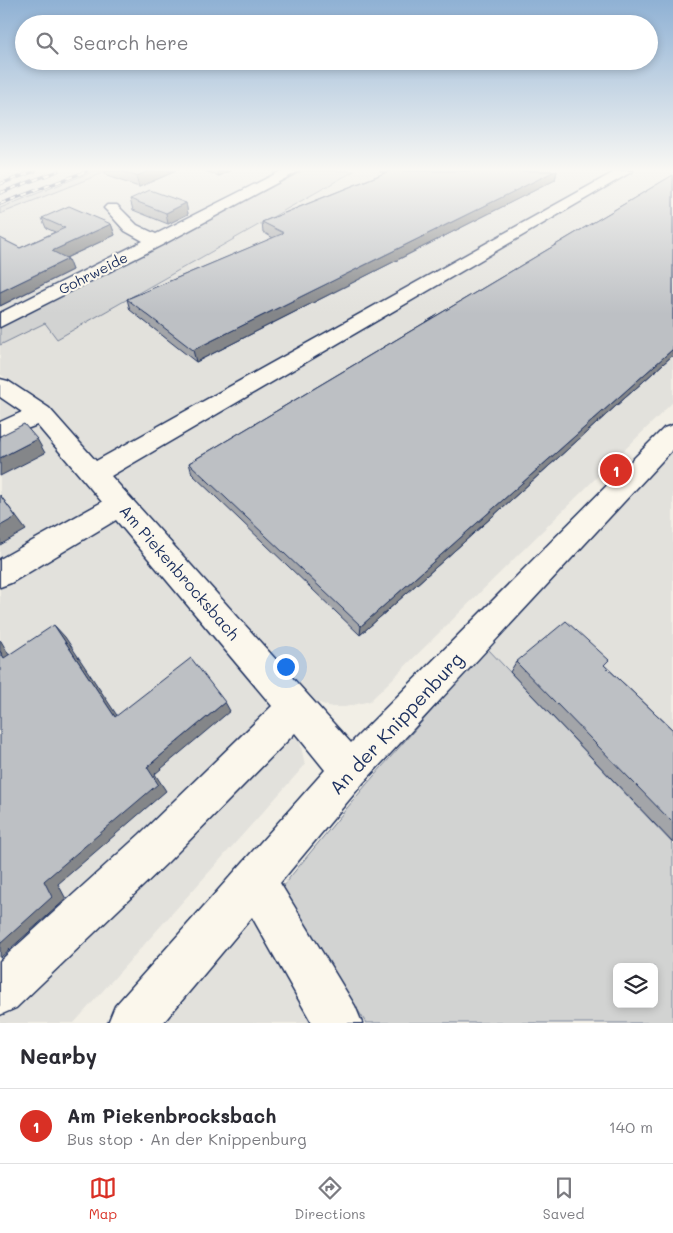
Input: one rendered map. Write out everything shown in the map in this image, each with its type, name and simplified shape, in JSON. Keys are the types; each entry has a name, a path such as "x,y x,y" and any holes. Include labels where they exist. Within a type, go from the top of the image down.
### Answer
{"street":[{"path":"122,219 131,228 156,241"},
{"name":"Gohrweide","path":"0,321 199,219"},
{"path":"0,556 549,219"},
{"name":"Am Piekenbrocksbach","path":"0,386 41,414 109,490 350,770"},
{"path":"0,431 41,414"},
{"name":"An der Knippenburg","path":"132,1023 350,770 673,434"},
{"path":"0,574 109,490"},
{"path":"0,992 154,848 296,707"},
{"path":"255,881 338,1023"}],"shaded area":[{"path":"0,219 188,219 0,313"},
{"path":"210,219 270,219 57,339 45,323 0,345 0,327"},
{"path":"270,219 673,219 673,402 370,701 345,707 332,707 306,699 108,473 47,408 0,374 0,345 45,323 57,339"},
{"path":"0,397 38,426 299,737 305,765 74,1023 0,1023"},
{"path":"673,451 673,844 487,648"},
{"path":"487,648 673,844 673,1023 366,1023 281,888 366,785"},
{"path":"281,888 366,1023 163,1023"}],"building":[{"path":"44,219 99,219 111,224 52,251 68,259 0,292 0,238 20,248 65,228"},
{"path":"270,219 458,219 193,350 127,299 284,233 262,222"},
{"path":"599,219 673,219 673,349 361,626 189,463"},
{"path":"24,424 37,439 0,458 0,436"},
{"path":"0,495 16,517 0,526"},
{"path":"566,621 609,660 604,665 673,730 673,823 516,662"},
{"path":"54,625 115,717 191,658 225,702 147,767 158,784 44,881 52,897 0,944 0,651 4,658"}],"place":[{"name":"Am Piekenbrocksbach","path":"616,470"}]}
